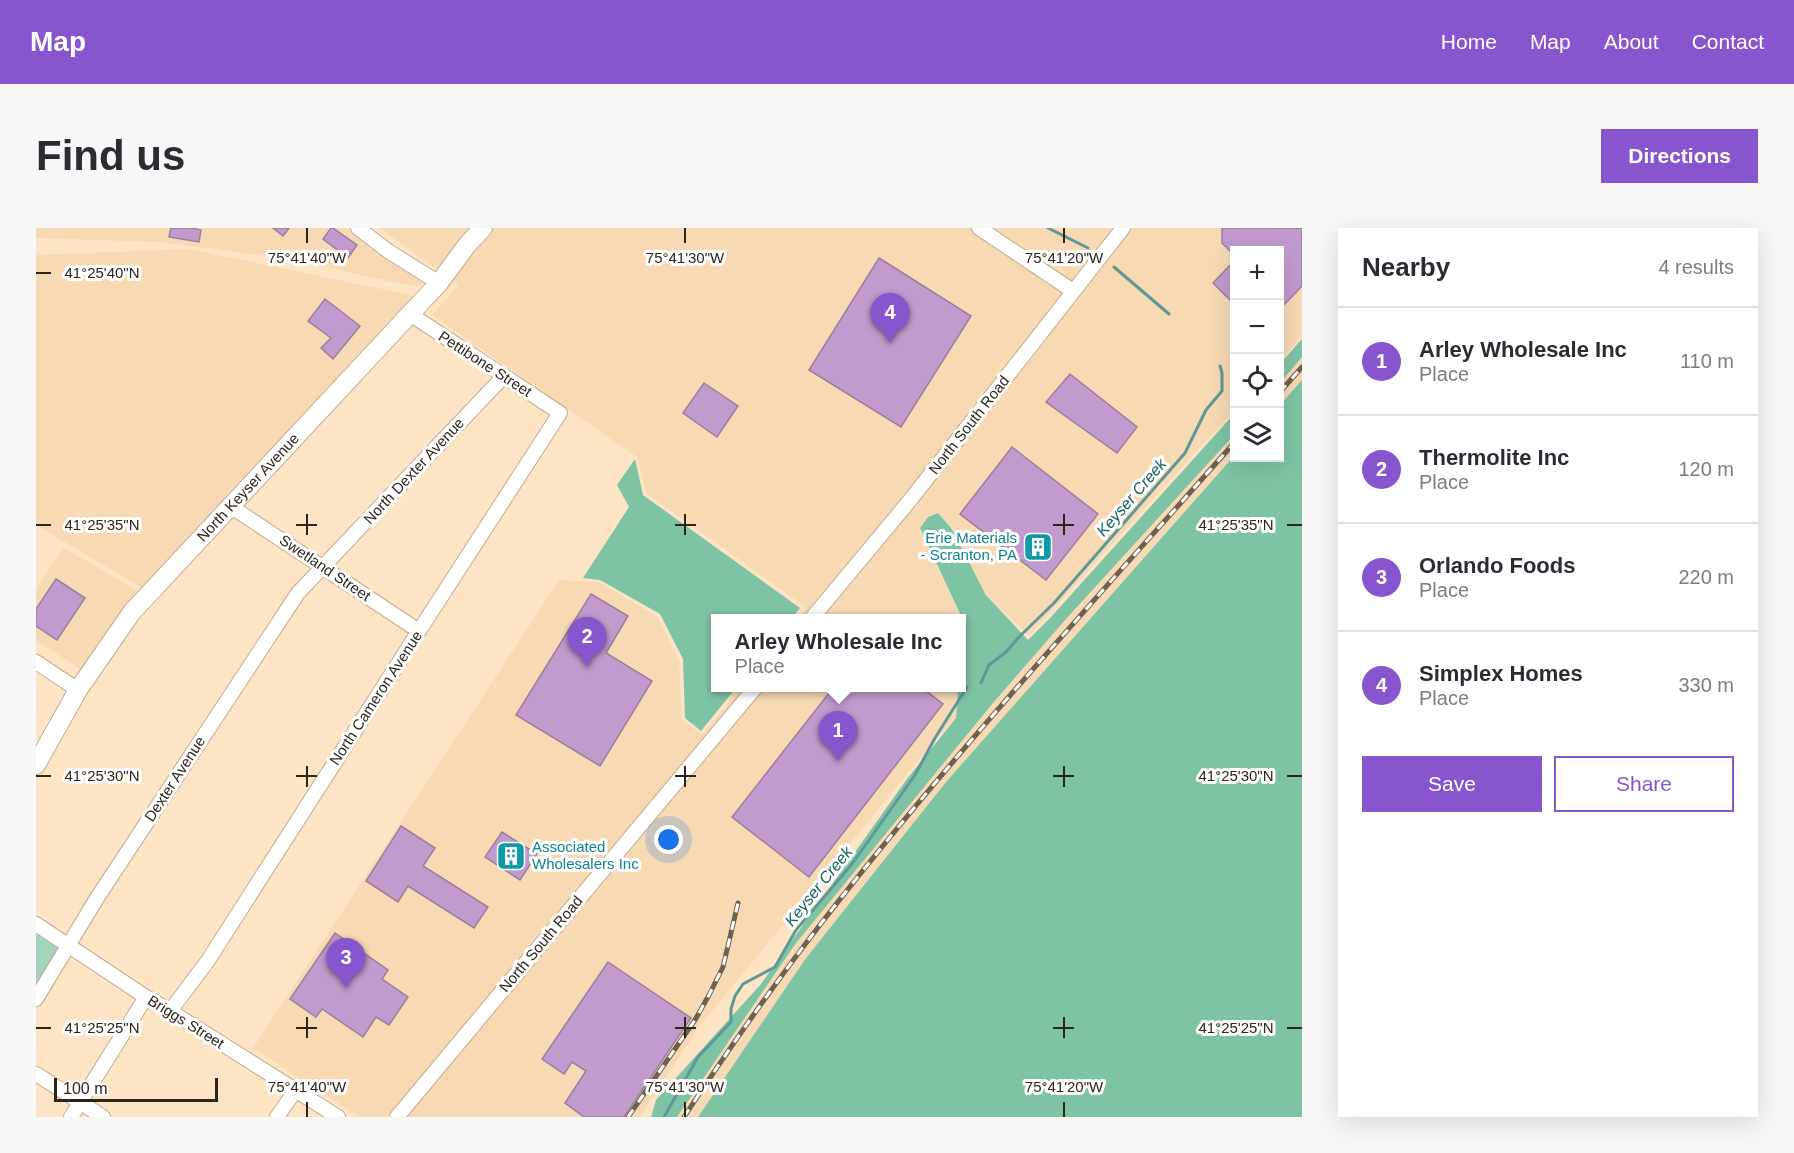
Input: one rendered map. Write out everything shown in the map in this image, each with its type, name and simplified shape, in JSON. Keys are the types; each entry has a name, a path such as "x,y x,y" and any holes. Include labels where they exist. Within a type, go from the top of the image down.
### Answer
{"main road":[{"name":"North Keyser Avenue","path":"36,765 78,690 132,612 439,283 467,245 483,228"}],"street":[{"path":"358,228 388,251 439,283"},
{"path":"979,228 1072,291"},
{"name":"North South Road","path":"815,614 911,499 1123,228"},
{"name":"Pettibone Street","path":"410,314 560,413"},
{"name":"North Dexter Avenue","path":"324,567 504,376"},
{"name":"North Cameron Avenue","path":"170,1011 207,962 560,413"},
{"name":"Swetland Street","path":"230,506 419,631"},
{"name":"Dexter Avenue","path":"36,999 97,898 298,593 324,567"},
{"path":"36,662 78,690"},
{"name":"North South Road","path":"396,1117 751,692"},
{"name":"Briggs Street","path":"36,924 146,997 338,1117"},
{"path":"71,1117 146,997"},
{"path":"36,1074 103,1117"},
{"path":"278,1117 295,1091"}],"shaded area":[{"path":"36,228 346,228 423,283 417,287 288,259 161,242 36,238"},
{"path":"380,228 1302,228 1302,336 1284,356 1284,246 1230,246 1230,414 1029,636 987,595 953,529 938,512 928,516 919,528 959,614 802,614 807,608 647,494 637,457 432,315 459,285"},
{"path":"188,249 416,296 142,588 36,525 36,255"},
{"path":"1302,357 1302,380 1284,400 1284,378"},
{"path":"1230,439 1230,461 946,782 807,956 698,1117 677,1117 796,943 993,703 1066,619"},
{"path":"64,548 138,591 80,669 36,640 36,588"},
{"path":"559,580 599,582 658,617 679,661 682,720 702,734 738,692 957,692 956,718 936,739 699,1027 640,1117 360,1117 253,1048"}],"green space":[{"path":"1302,339 1302,357 1284,378 1284,359"},
{"path":"1302,380 1302,1117 698,1117 806,958 946,782 1230,461 1284,462 1284,400"},
{"path":"1230,418 1230,439 1066,619 993,703 796,943 677,1117 651,1117 656,1100 761,984 907,779 956,718 958,692 966,692 966,614 960,614 920,528 928,517 938,513 952,529 986,595 1028,640"},
{"path":"635,459 643,495 800,608 795,614 711,614 711,692 733,692 701,731 685,718 683,659 660,614 600,580 583,578 629,507 617,485"},
{"path":"36,933 59,948 36,985"}],"building":[{"path":"171,228 201,230 199,242 169,237"},
{"path":"273,228 289,228 283,236"},
{"path":"331,228 357,245 348,258 323,239"},
{"path":"1222,228 1302,228 1302,286 1284,305 1284,246 1230,246 1230,251 1222,243"},
{"path":"879,258 971,316 901,427 809,370"},
{"path":"1230,265 1230,300 1213,283"},
{"path":"325,299 360,326 333,359 321,348 331,338 308,321"},
{"path":"1070,374 1137,427 1117,453 1046,402"},
{"path":"704,383 738,406 717,437 683,413"},
{"name":"Erie Materials - Scranton, PA","path":"1012,447 1098,514 1046,580 960,514"},
{"path":"56,579 85,598 57,640 36,626 36,609"},
{"path":"591,594 628,616 606,653 652,681 600,766 516,715"},
{"path":"830,692 927,692 943,704 809,877 732,817"},
{"path":"401,826 435,848 423,866 488,907 474,928 408,886 398,902 366,881"},
{"name":"Associated Wholesalers Inc","path":"502,832 537,854 520,880 485,857"},
{"path":"335,933 388,970 382,979 408,997 389,1025 376,1017 363,1037 322,1009 316,1017 290,999"},
{"path":"608,962 691,1018 624,1117 584,1117 565,1103 586,1071 572,1062 564,1074 542,1059"}],"waterway":[{"name":"Keyser Creek","path":"1048,228 1088,248"},
{"name":"Keyser Creek","path":"1114,267 1169,314"},
{"name":"Keyser Creek","path":"981,683 989,665 1006,652 1054,603 1185,453 1206,410 1222,391 1220,366"},
{"name":"Keyser Creek","path":"664,1117 698,1057 731,1022 731,1009 735,996 743,984 775,967 796,930 852,864 915,775 964,692"}],"railway":[{"path":"1284,387 1302,367"},
{"path":"684,1117 769,993 872,859 1025,679 1230,448"},
{"path":"628,1117 695,1020 709,995 723,967 738,903"}],"place":[{"name":"Simplex Homes","path":"890,343"},
{"name":"Erie Materials - Scranton, PA","path":"1038,547"},
{"name":"Thermolite Inc","path":"587,667"},
{"name":"Arley Wholesale Inc","path":"838,761"},
{"name":"Associated Wholesalers Inc","path":"511,856"},
{"name":"Orlando Foods","path":"346,988"}]}
